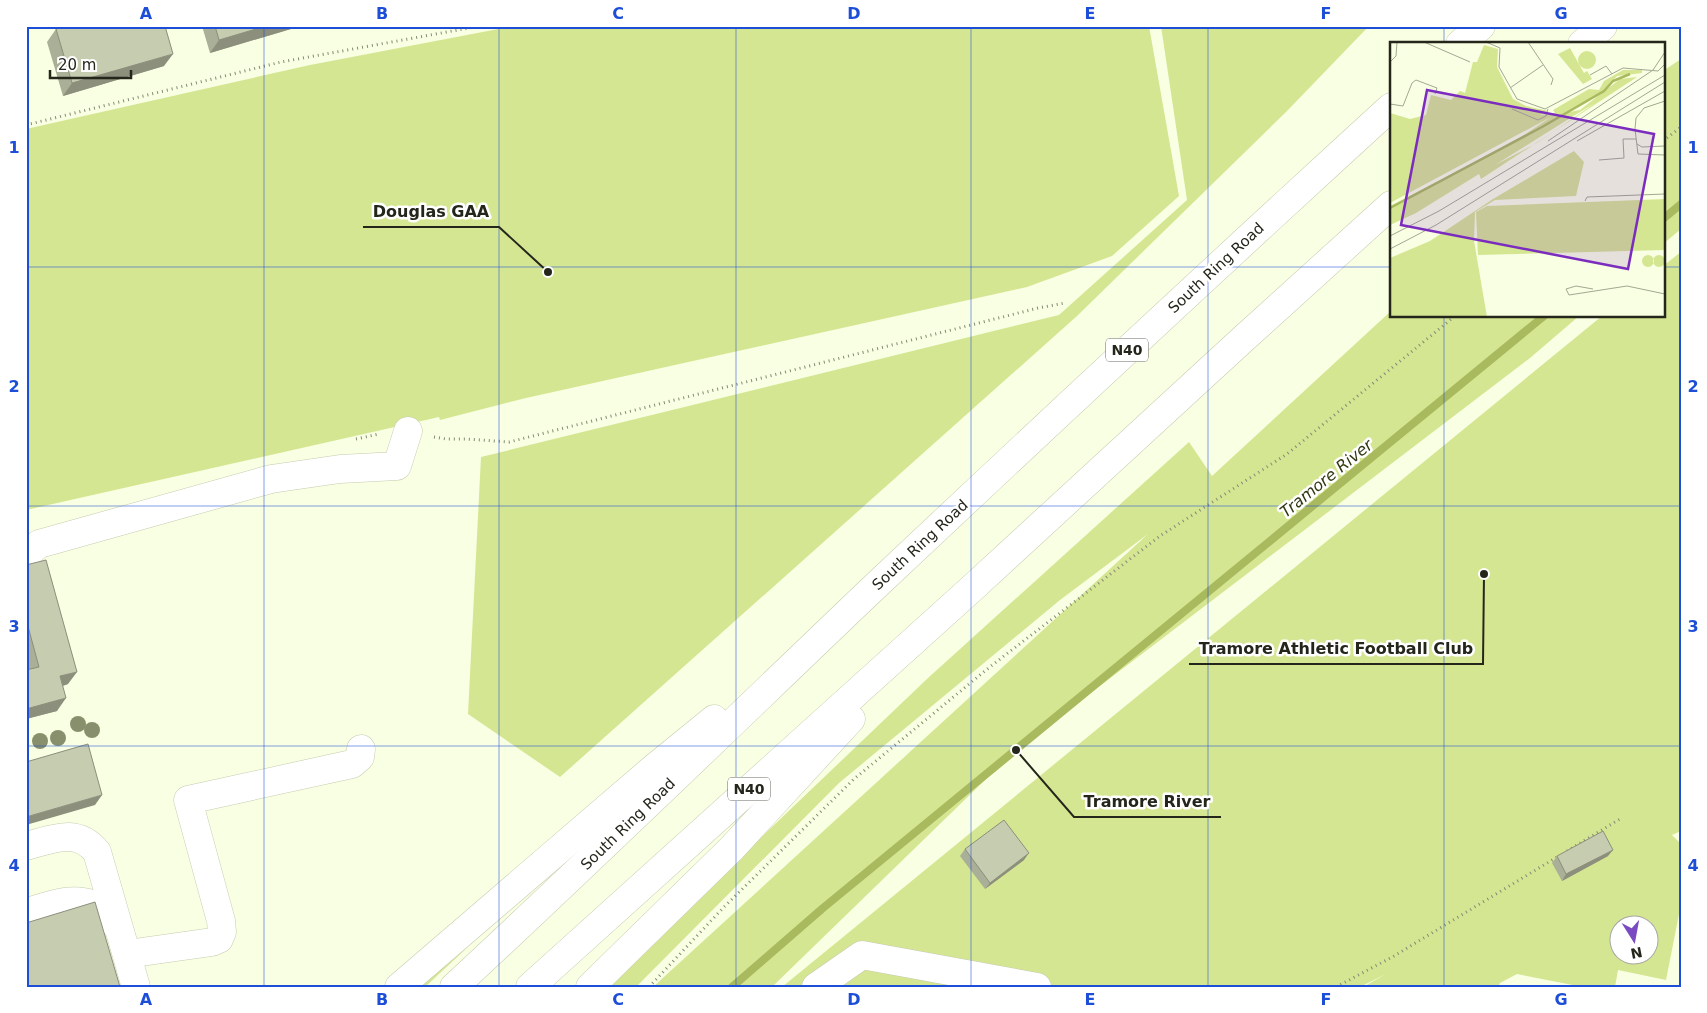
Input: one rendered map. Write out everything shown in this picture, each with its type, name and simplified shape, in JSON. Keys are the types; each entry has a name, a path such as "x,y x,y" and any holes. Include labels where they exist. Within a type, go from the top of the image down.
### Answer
{"main road":[{"path":"1462,42 1481,26"},
{"path":"1584,42 1603,26"},
{"name":"South Ring Road","path":"454,987 573,877 866,596 1219,265 1390,108"},
{"name":"N40","path":"530,987 969,591 1390,206"},
{"path":"26,555 39,544 271,479 340,469 397,466 408,431"},
{"path":"590,987 732,848 969,591"},
{"path":"399,987 655,767 866,596"},
{"path":"127,954 212,942 219,939 222,932 221,921 188,800 352,764 360,757 361,749"},
{"path":"26,846 61,837 79,837 90,843 97,852 136,987"},
{"path":"26,912 71,900 91,904 118,927"},
{"path":"816,987 862,955 1037,987"}],"path":[{"path":"26,125 281,62 480,26"},
{"path":"1664,140 1681,127"},
{"path":"351,440 397,430 446,439 509,442 1065,303"},
{"path":"650,987 724,907 854,779 991,666 1160,536 1287,454 1453,318"},
{"path":"1336,987 1394,956 1620,819"}],"green space":[{"path":"514,26 1149,26 1179,196 1112,256 1027,287 526,398 440,420 439,417 26,510 26,129 310,65"},
{"path":"1161,26 1369,26 1286,112 1077,316 560,777 468,714 481,457 1059,315 1187,200"},
{"path":"1681,59 1681,229 1664,243 1664,70"},
{"path":"1681,252 1681,831 1672,835 1681,844 1681,904 1666,980 1618,970 1615,987 1583,987 1517,974 1500,983 1498,987 1363,987 1386,974 1360,987 782,987 1600,318 1664,318 1664,265"},
{"path":"1390,312 1390,318 1577,318 1530,358 1016,750 772,987 653,987 1148,534 1060,600 839,783 636,987 609,987 752,846 928,678 1189,442 1212,476"},
{"path":"469,946 425,987 420,987"}],"building":[{"path":"67,26 165,26 173,54 72,83 56,29"},
{"path":"215,26 266,26 219,40"},
{"path":"46,560 77,672 60,676 66,698 26,709 26,670 39,667 26,619 26,565"},
{"path":"88,744 102,795 26,817 26,762"},
{"path":"1004,820 1029,853 990,883 965,849"},
{"path":"1603,831 1613,850 1566,874 1557,856"},
{"path":"95,902 120,987 26,987 26,923"}],"waterway":[{"name":"Tramore River","path":"1664,218 1681,204"},
{"name":"Tramore River","path":"732,987 823,908 1542,318"}],"place":[{"name":"Douglas GAA","path":"548,272"},
{"name":"Tramore Athletic Football Club","path":"1484,574"},
{"name":"Tramore River","path":"1016,750"}]}
